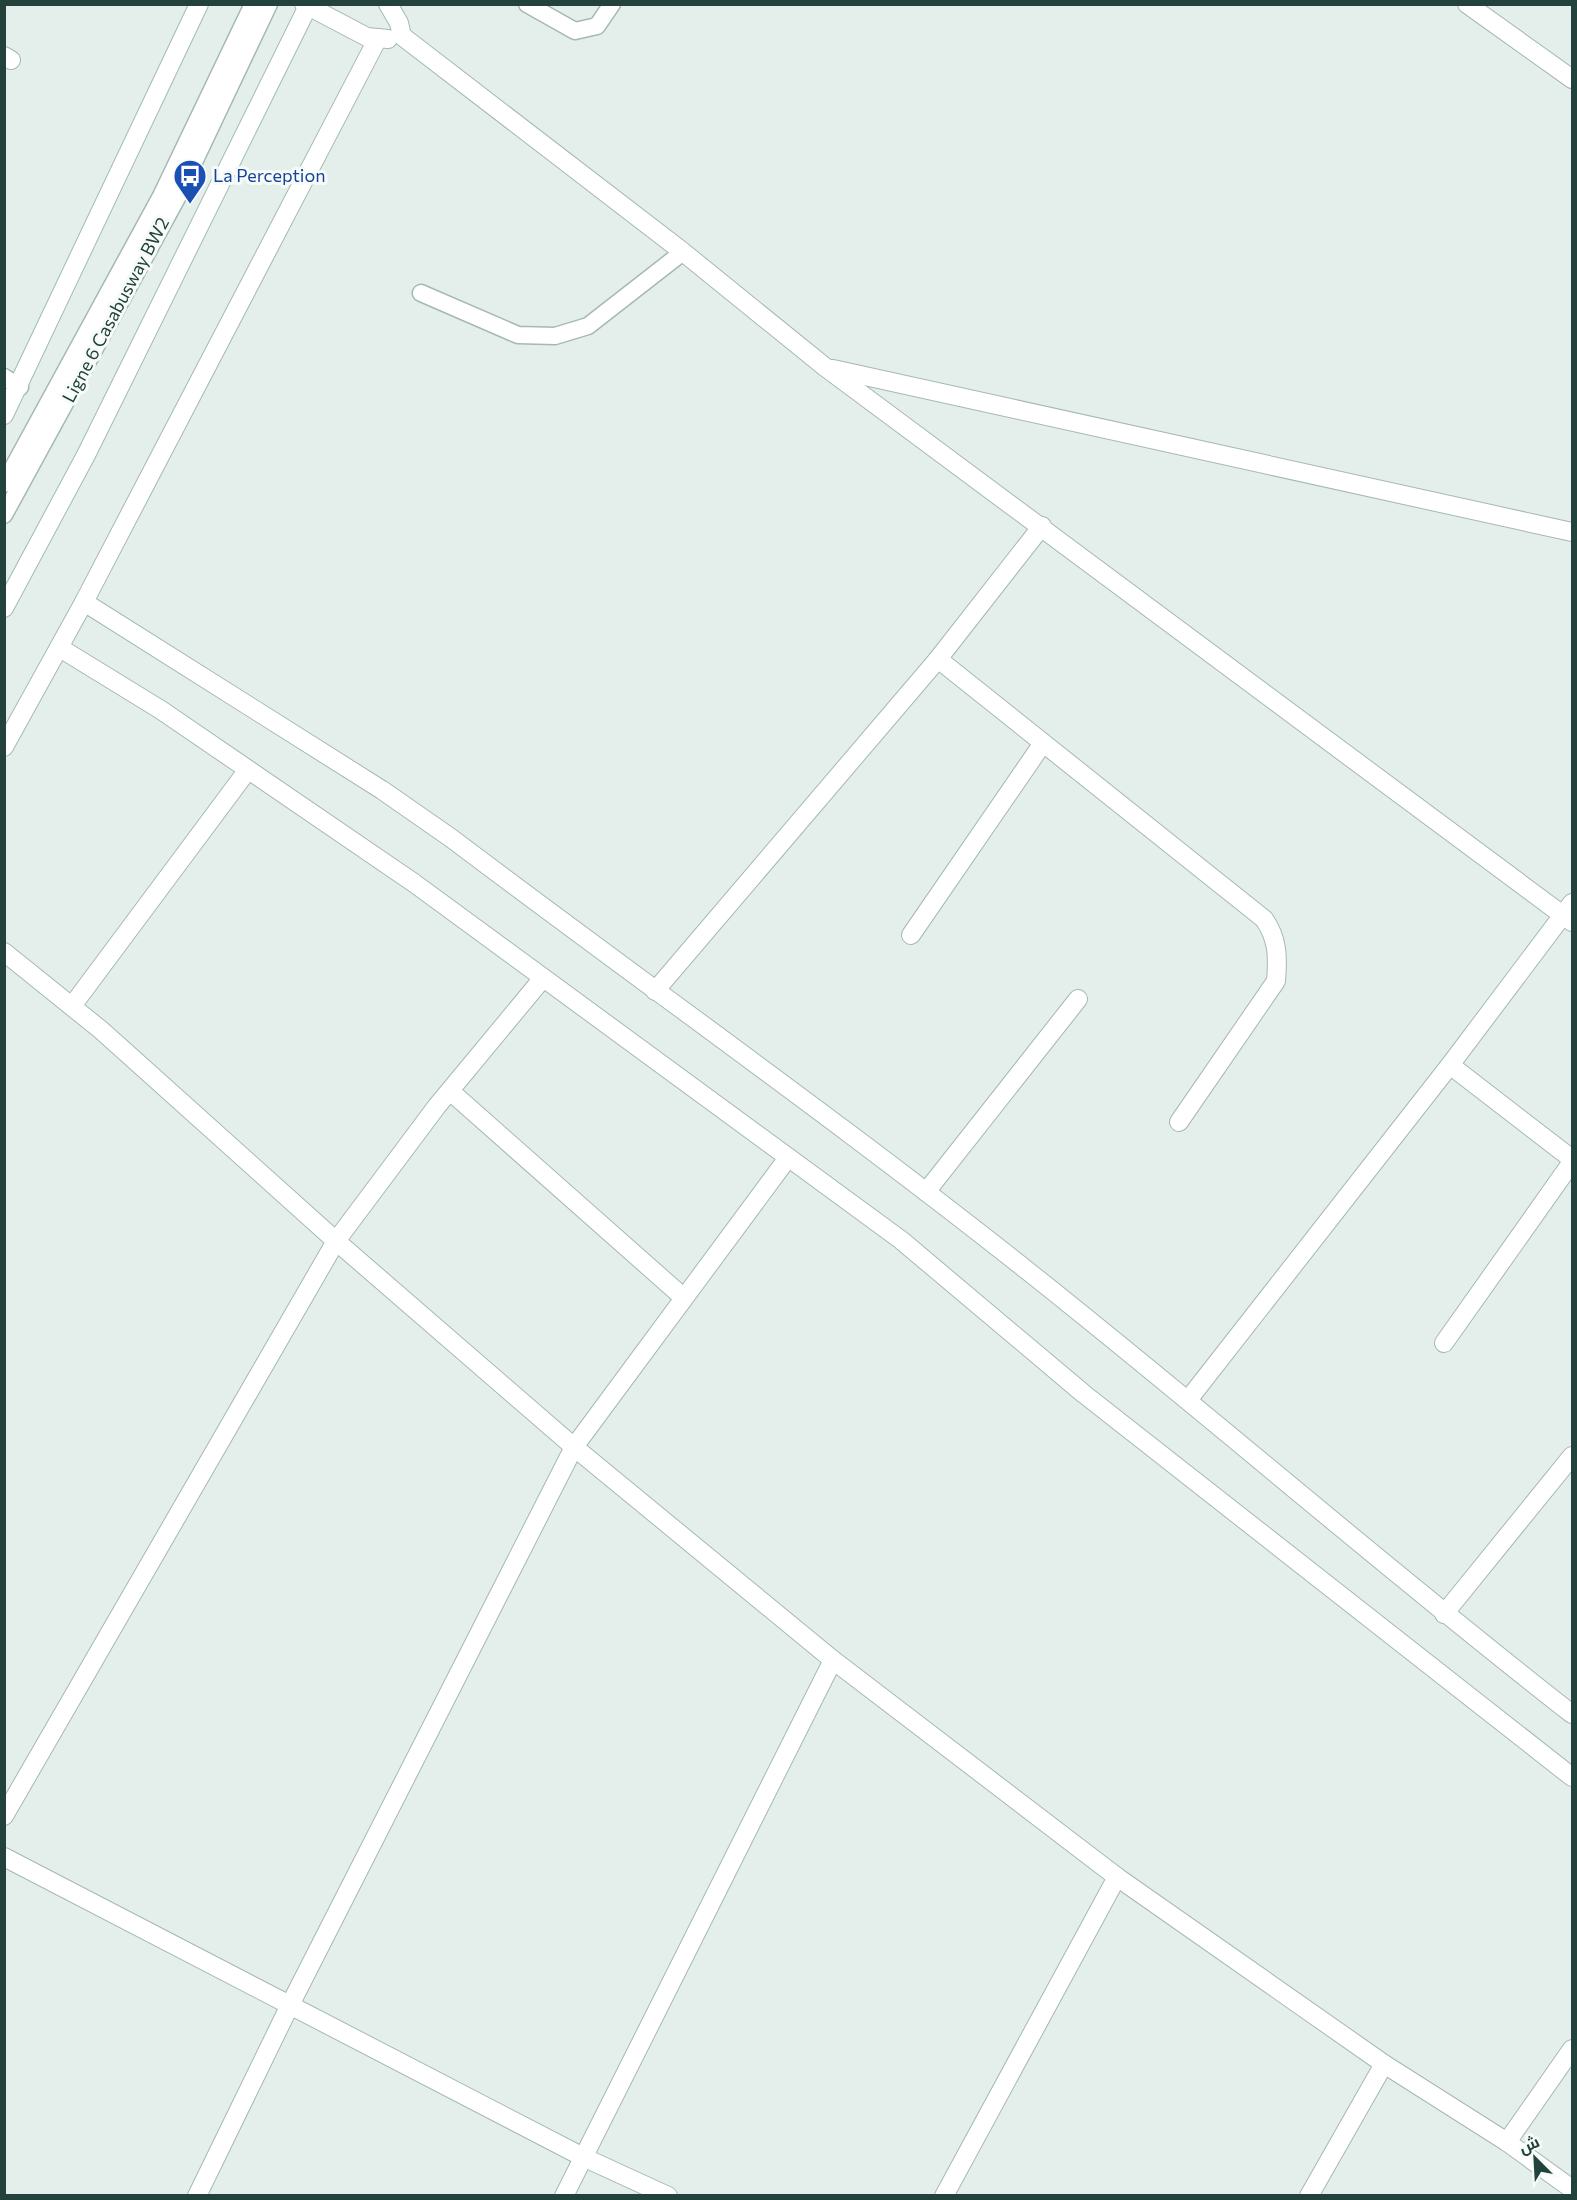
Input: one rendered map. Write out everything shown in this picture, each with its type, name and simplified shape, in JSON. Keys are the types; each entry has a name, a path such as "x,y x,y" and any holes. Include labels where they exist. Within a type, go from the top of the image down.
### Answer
{"street":[{"path":"4,415 12,382 199,4"},
{"path":"388,4 399,23 402,36 683,252 825,368 1569,913 1188,1400"},
{"path":"1467,4 1572,79"},
{"path":"4,608 86,455 307,5 356,32 378,38 402,36"},
{"path":"4,747 60,648 378,38"},
{"path":"825,368 1572,532"},
{"path":"655,991 938,659 1042,526"},
{"path":"84,602 382,790 451,838 926,1191 1188,1400 1444,1614 1572,1714"},
{"path":"60,648 161,710 247,771 414,883 787,1159 901,1240 1084,1394 1572,1777"},
{"path":"938,659 1263,919 1274,934 1278,956 1276,981 1179,1122"},
{"path":"911,935 1043,743"},
{"path":"72,1006 247,771"},
{"path":"4,952 72,1006 336,1241 574,1447 834,1660 1117,1877 1384,2064 1507,2142 1572,2188"},
{"path":"4,1816 336,1241 450,1091 543,978"},
{"path":"926,1191 1078,999"},
{"path":"1444,1343 1572,1161 1450,1065"},
{"path":"450,1091 684,1298"},
{"path":"197,2196 289,2007 574,1447 787,1159"},
{"path":"1444,1614 1572,1456"},
{"path":"564,2196 834,1660"},
{"path":"4,1857 289,2007 583,2157 668,2196"},
{"path":"944,2196 1117,1877"},
{"path":"1507,2142 1572,2049"},
{"path":"1309,2196 1384,2064"}],"lane":[{"name":"Ligne 6 Casabusway BW2","path":"4,484 161,196 254,4"},
{"name":"Ligne 6 Casabusway BW2","path":"4,515 177,198 269,4"},
{"path":"527,4 575,31 597,26 612,4"},
{"path":"421,293 518,335 555,336 588,326 683,252"}],"place":[{"name":"La Perception","path":"190,205"}]}
